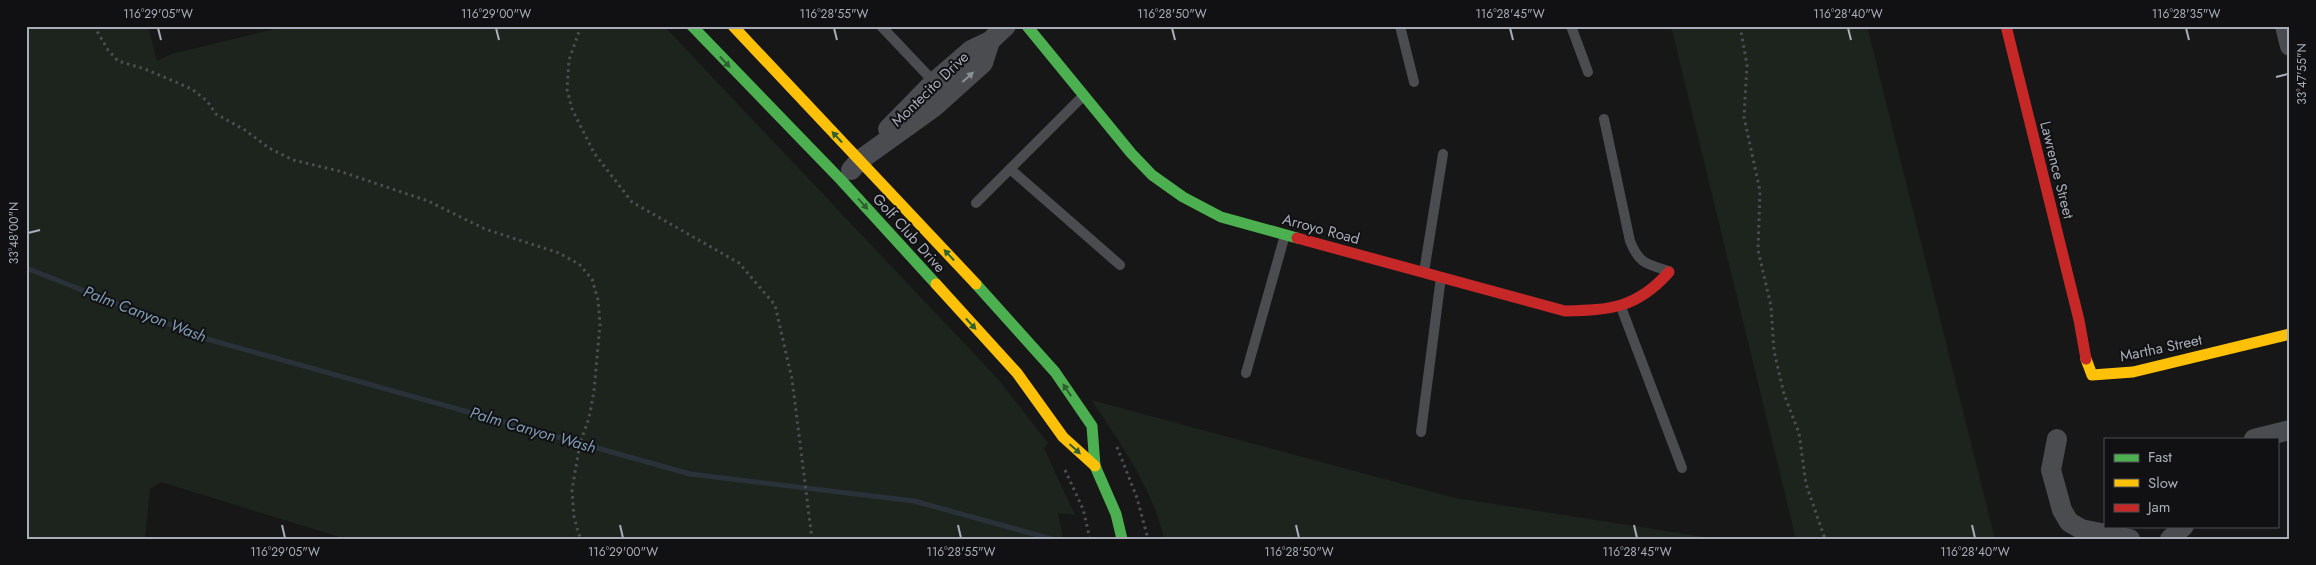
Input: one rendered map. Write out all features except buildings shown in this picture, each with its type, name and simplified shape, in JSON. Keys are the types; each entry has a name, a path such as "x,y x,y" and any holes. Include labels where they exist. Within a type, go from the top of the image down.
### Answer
{"street":[{"name":"Golf Club Drive","path":"692,26 841,180 1017,374 1063,437 1095,466"},
{"name":"Golf Club Drive","path":"733,26 1000,310 1055,372 1092,426 1095,466 1116,514 1122,539"},
{"name":"Montecito Drive","path":"841,180 860,160 940,89 971,50 990,41 1006,26"},
{"name":"Arroyo Road","path":"1027,26 1083,96 1152,175 1183,197 1221,217 1565,311 1600,311 1640,301 1657,288 1670,272"},
{"name":"Lawrence Street","path":"2006,26 2080,320"},
{"path":"2285,26 2290,46"},
{"name":"Martha Street","path":"2080,320 2083,351 2092,374 2132,372 2290,334"},
{"path":"2258,438 2290,430"},
{"path":"2057,440 2051,470 2062,510 2068,522 2081,529 2130,539"},
{"path":"2170,539 2182,528"}],"lane":[{"path":"882,26 940,89"},
{"path":"1400,26 1414,82"},
{"path":"1571,26 1588,72"},
{"path":"976,203 1083,96"},
{"path":"1604,119 1630,241 1635,254 1640,261 1670,272"},
{"path":"1424,273 1443,154"},
{"path":"1010,170 1120,265"},
{"path":"1246,373 1285,235"},
{"path":"1421,432 1441,277"},
{"path":"1620,306 1682,468"}],"path":[{"path":"94,26 108,50 118,61 145,69 192,89 206,101 216,114 245,130 269,148 293,160 339,171 428,201 485,229 559,253 579,264 592,279 598,300 600,324 594,391 589,418 580,443 572,490 574,516 579,534 583,539"},
{"path":"581,26 570,60 568,89 572,109 594,153 632,202 739,263 774,304 792,379 812,539"},
{"path":"1740,26 1747,65 1744,117 1760,191 1758,250 1771,306 1774,351 1784,394 1799,433 1806,484 1826,539"},
{"path":"1086,521 1090,539"},
{"path":"1145,523 1148,539"}],"shaded area":[{"path":"26,26 148,26 157,61 172,54 287,26 664,26 998,379 1048,443 1044,448 1075,515 1058,513 1063,539 346,539 161,482 150,489 145,539 26,539"},
{"path":"1671,26 1867,26 1995,539 1796,539"},
{"path":"1091,400 1455,498 1717,539 1164,539 1144,484 1124,449"}],"waterway":[{"name":"Palm Canyon Wash","path":"26,268 207,339 690,474 914,501 1052,539"}],"traffic: fast":[{"path":"692,26 841,180 936,284"},
{"path":"1027,26 1131,153 1152,175 1183,197 1221,217 1297,238"},
{"path":"976,284 1055,372 1092,426 1095,466 1116,514 1122,539"}],"traffic: slow":[{"path":"733,26 976,284"},
{"path":"936,284 1017,373 1063,437 1095,466"},
{"path":"2086,359 2092,375 2133,372 2290,334"}],"traffic: jam":[{"path":"2006,26 2079,320 2086,359"},
{"path":"1297,238 1565,311 1596,310 1622,305 1646,293 1669,272"}]}
